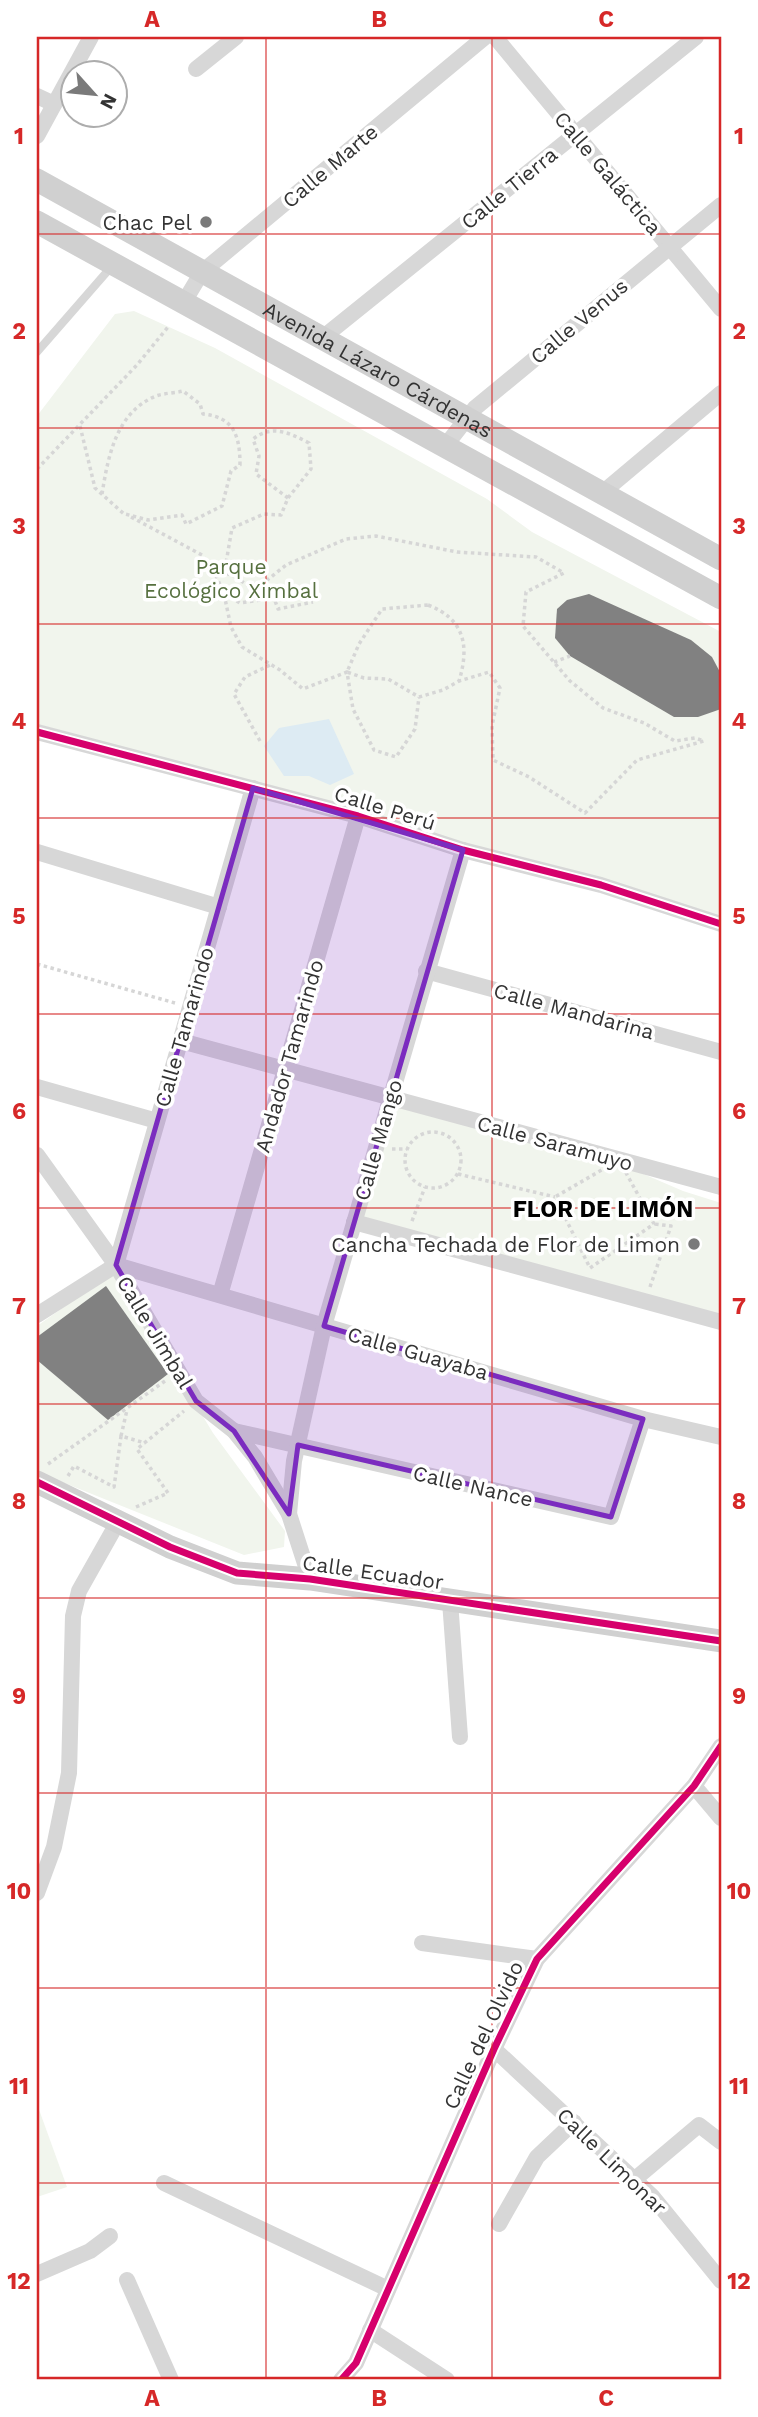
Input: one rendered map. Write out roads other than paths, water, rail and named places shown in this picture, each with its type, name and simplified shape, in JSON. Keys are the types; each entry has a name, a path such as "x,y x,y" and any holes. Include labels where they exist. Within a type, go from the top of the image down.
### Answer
{"main road":[{"name":"Avenida Lázaro Cárdenas","path":"37,180 321,340 721,559"},
{"name":"Avenida Lázaro Cárdenas","path":"37,222 721,598"},
{"path":"618,539 633,510"},
{"name":"Calle Ecuador","path":"40,1475 170,1548 237,1573 310,1579 721,1641"}],"street":[{"path":"37,136 91,37"},
{"path":"196,69 236,37"},
{"name":"Calle Marte","path":"184,302 202,272 485,37"},
{"name":"Calle Galáctica","path":"495,37 721,309"},
{"name":"Calle Tierra","path":"321,340 696,37"},
{"path":"37,96 54,104"},
{"name":"Calle Venus","path":"446,445 475,408 721,205"},
{"path":"602,493 721,393"},
{"name":"Calle Perú","path":"37,732 253,788 463,850 601,885 721,924"},
{"name":"Calle Tamarindo","path":"116,1265 253,788"},
{"name":"Andador Tamarindo","path":"220,1295 358,817"},
{"name":"Calle Mango","path":"289,1514 298,1446 324,1326 463,850"},
{"path":"37,852 219,906"},
{"name":"Calle Mandarina","path":"426,971 721,1052"},
{"name":"Calle Saramuyo","path":"181,1041 721,1187"},
{"path":"37,1087 157,1121"},
{"name":"Calle Jimbal","path":"37,1155 116,1265 196,1401 234,1431 255,1457 289,1514 310,1579"},
{"path":"354,1222 721,1322"},
{"path":"37,1315 116,1265"},
{"name":"Calle Guayaba","path":"116,1265 643,1419 721,1437"},
{"name":"Calle Nance","path":"234,1431 611,1517 643,1419"},
{"path":"37,1893 54,1847 69,1773 73,1616 79,1591 119,1520"},
{"path":"450,1601 460,1737"},
{"name":"Calle del Olvido","path":"341,2380 356,2363 494,2049 537,1959 694,1786 721,1746"},
{"path":"694,1786 721,1818"},
{"path":"422,1943 537,1959"},
{"name":"Calle Limonar","path":"494,2049 635,2179 721,2281"},
{"path":"499,2224 537,2157 573,2122"},
{"path":"635,2179 699,2125 721,2142"},
{"path":"164,2183 388,2289"},
{"path":"37,2274 90,2251 110,2236"},
{"path":"127,2280 171,2380"},
{"path":"370,2330 447,2380"}],"lane":[{"path":"37,352 114,264"}],"place":[{"name":"Chac Pel","path":"206,222"},
{"name":"Cancha Techada de Flor de Limon","path":"694,1244"}],"district":[{"name":"FLOR DE LIMÓN","path":"603,1209"}],"park label":[{"name":"Parque Ecológico Ximbal","path":"231,578"}]}
